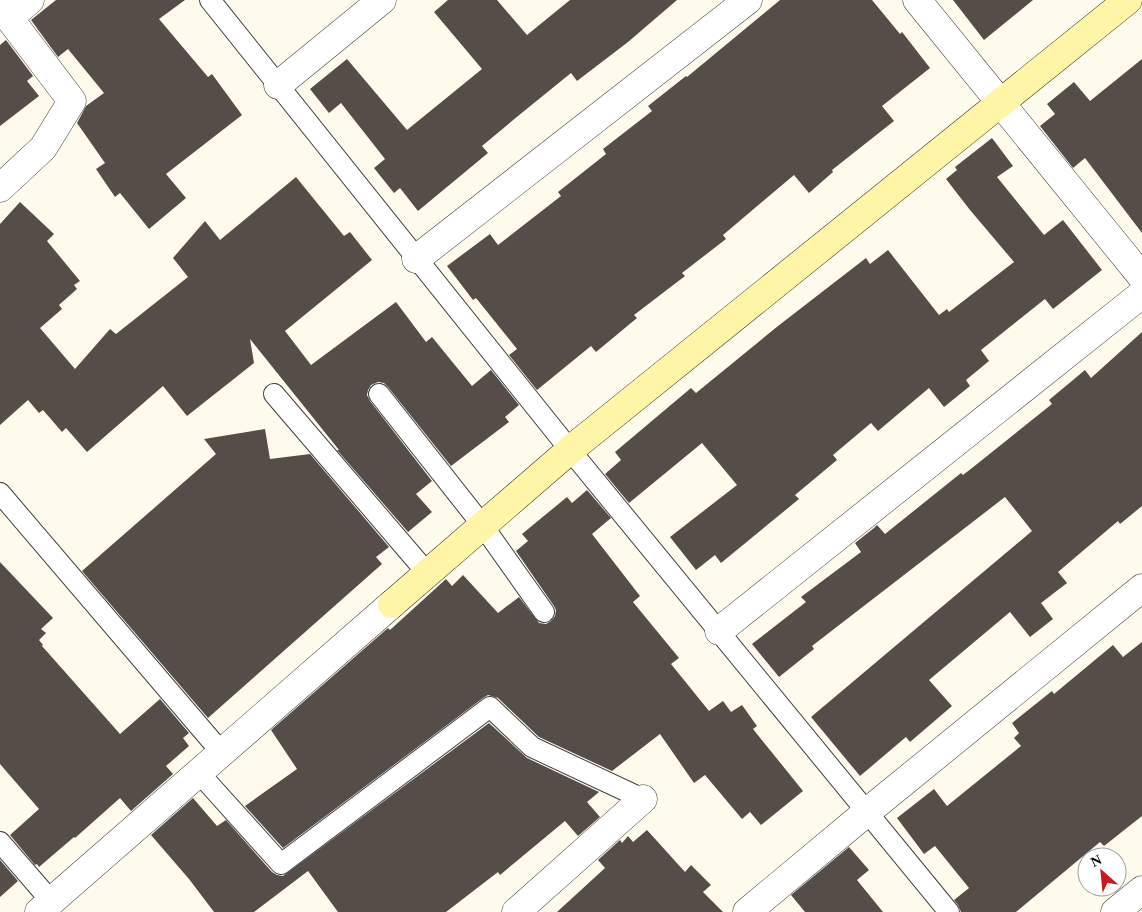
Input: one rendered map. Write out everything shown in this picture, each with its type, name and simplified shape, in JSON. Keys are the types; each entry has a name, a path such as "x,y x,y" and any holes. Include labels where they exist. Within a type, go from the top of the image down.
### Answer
{"street":[{"path":"0,188 43,148 72,101 5,12 30,0"},
{"path":"278,85 382,0"},
{"path":"416,259 748,0"},
{"path":"917,0 1142,277"},
{"path":"45,907 570,450 1128,0"},
{"path":"719,631 1142,294"},
{"path":"747,912 1142,588"},
{"path":"516,912 643,799"},
{"path":"1114,912 1142,890"}],"lane":[{"path":"210,0 570,450 949,912"},
{"path":"274,394 428,574"},
{"path":"379,394 482,526 544,612"},
{"path":"0,493 222,753"},
{"path":"199,773 281,864 490,707 532,747 643,799"},
{"path":"0,842 45,907"}],"building":[{"path":"56,0 185,0 159,19 208,77 212,74 242,115 166,174 186,198 149,229 120,193 115,197 96,169 105,163 77,123 86,106 104,93 68,49 58,57 31,20"},
{"path":"448,0 497,0 527,35 570,0 677,0 628,42 577,81 571,73 518,116 482,146 488,153 418,211 400,188 394,193 374,168 385,159 341,103 329,113 310,89 347,59 407,130 482,69 434,12"},
{"path":"780,0 872,0 900,34 902,32 930,68 882,106 894,121 832,170 833,172 809,193 794,175 723,235 726,239 682,273 685,276 634,315 637,318 596,352 591,346 537,390 509,355 517,349 476,298 473,300 447,266 490,234 498,245 561,196 558,192 606,154 603,149 652,111 648,106 687,77"},
{"path":"953,0 1033,0 984,40"},
{"path":"6,40 33,76 27,81 39,96 0,126 0,45"},
{"path":"1142,59 1142,233 1085,158 1073,168 1040,126 1055,114 1047,104 1074,82 1090,101"},
{"path":"992,138 1013,166 997,177 1044,235 1063,220 1102,270 1053,309 1045,299 981,350 989,361 966,380 970,386 944,407 929,388 878,431 871,423 833,455 837,460 795,495 799,499 721,563 715,555 696,570 670,537 737,485 702,443 629,503 605,474 621,460 615,452 691,388 696,393 866,258 870,264 888,250 939,315 947,309 949,312 1014,262 946,179 957,170 955,167"},
{"path":"296,177 344,236 350,232 372,260 285,331 311,365 396,302 426,342 432,337 472,386 491,370 519,405 505,417 509,422 451,466 388,387 384,383 378,382 371,385 367,395 370,401 432,481 416,494 432,512 408,532 337,450 339,450 250,339 254,363 187,416 163,386 87,452 66,428 62,432 43,410 39,413 28,400 0,425 0,224 20,202 54,234 47,241 80,281 74,285 77,289 59,305 62,309 40,328 75,369 110,329 116,334 188,277 173,258 205,221 220,240"},
{"path":"1142,332 1142,506 1120,524 1118,521 1058,572 1067,583 1041,603 1053,619 1030,637 1010,612 929,680 952,706 910,742 906,737 860,776 811,717 1032,531 1005,497 812,646 814,649 779,677 752,644 806,602 801,597 861,552 855,543 877,525 885,534 1052,404 1049,400 1085,370 1091,378"},
{"path":"265,429 270,459 310,454 389,547 376,557 382,564 208,718 82,571 216,454 204,439"},
{"path":"587,490 611,518 592,534 640,596 633,602 679,658 671,664 709,711 723,701 731,712 742,705 757,726 753,729 803,791 761,825 750,812 742,819 705,775 694,783 660,734 612,771 539,737 498,698 488,695 283,848 245,806 297,769 271,730 388,628 390,630 446,579 452,586 463,575 498,613 519,597 539,623 546,624 551,621 555,616 556,610 554,606 516,551 528,541 522,534 567,497 572,503"},
{"path":"0,562 53,618 41,629 46,633 39,640 42,646 120,734 160,699 189,733 183,738 189,746 166,766 173,774 131,811 120,798 39,867 37,864 35,865 10,835 39,809 0,764"},
{"path":"1142,642 1142,816 1104,846 1100,842 1094,847 1077,847 1077,861 1016,912 961,912 954,900 969,888 935,846 924,854 897,818 934,789 947,806 1021,746 1014,738 1019,733 1012,723 1052,691 1054,694 1113,645 1123,657"},
{"path":"489,723 527,758 599,792 587,802 600,817 578,836 565,821 500,875 498,872 446,912 338,912 308,871 254,912 214,912 189,879 151,835 193,798 217,826 226,820 272,872 283,876"},
{"path":"647,830 685,872 691,865 711,885 703,892 723,912 557,912 605,868 598,860 620,840 622,843 628,836 633,842"},
{"path":"849,847 869,870 857,880 883,912 805,912 791,895"},
{"path":"0,860 18,881 0,897"}]}
